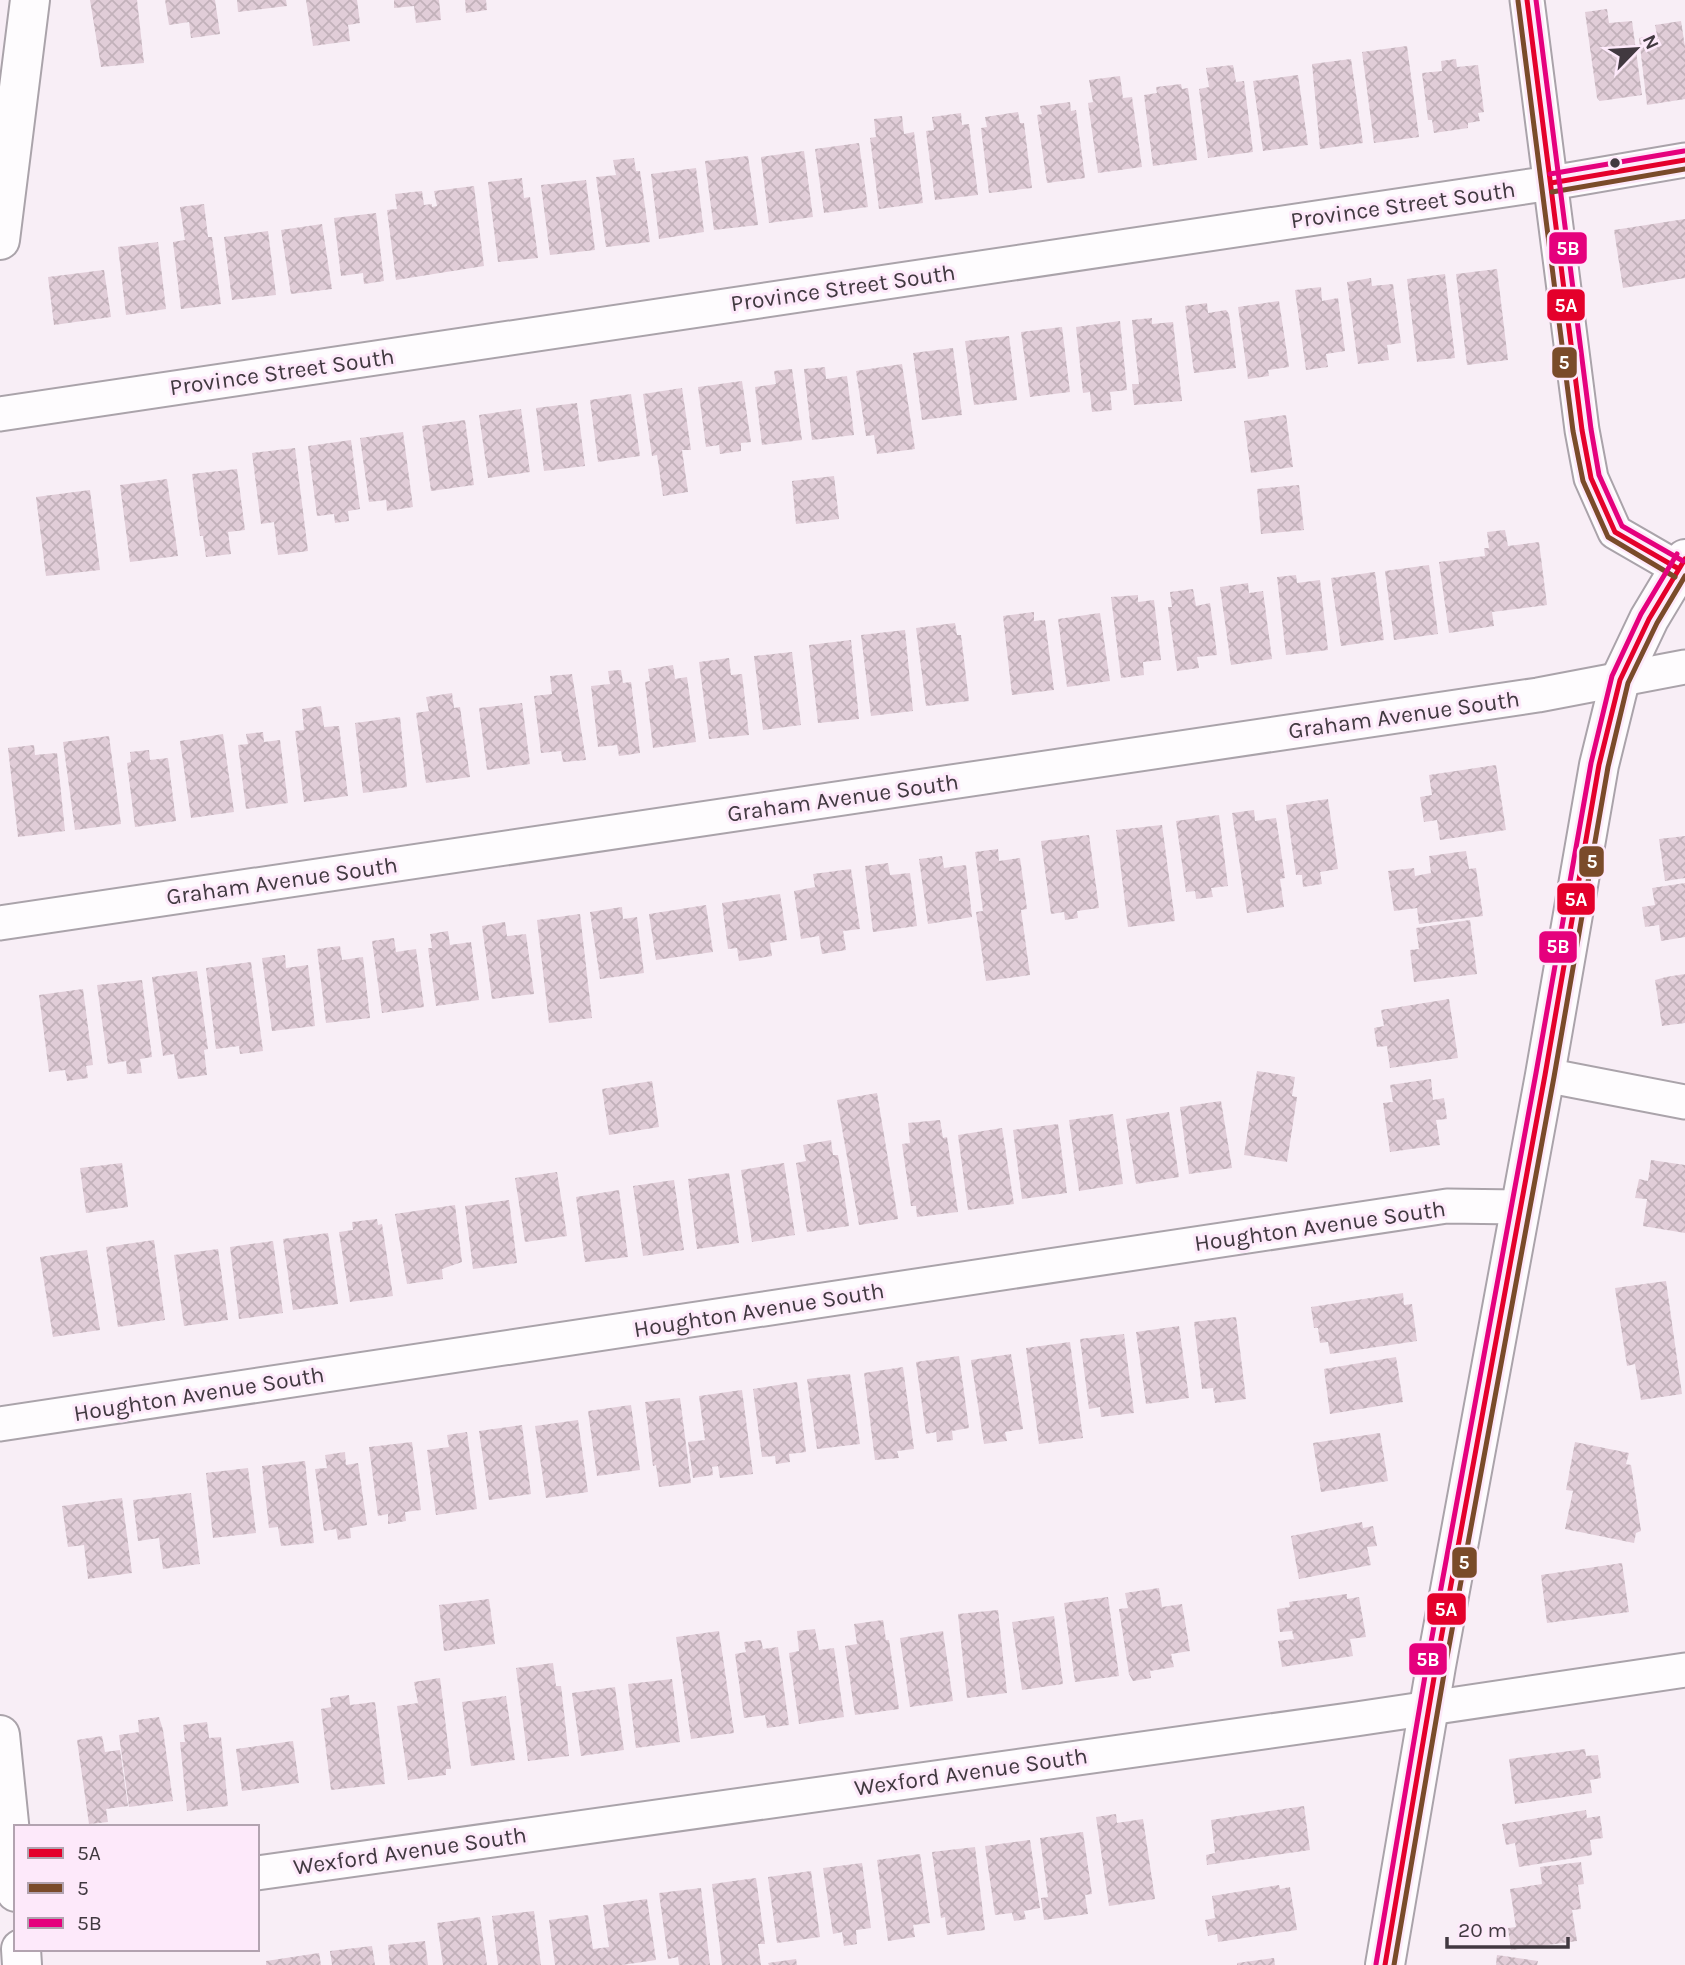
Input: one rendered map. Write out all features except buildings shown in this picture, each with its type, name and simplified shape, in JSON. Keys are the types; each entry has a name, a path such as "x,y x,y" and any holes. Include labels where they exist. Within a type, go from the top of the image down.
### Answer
{"main road":[{"path":"0,240 30,0"},
{"path":"1385,1965 1428,1708 1545,1075 1599,765 1620,680 1649,619 1682,564"},
{"path":"0,1735 14,1872"}],"street":[{"path":"1527,0 1582,430 1591,478 1615,532 1682,564"},
{"name":"Province Street South","path":"0,414 1551,183 1685,160"},
{"name":"Graham Avenue South","path":"0,923 1524,698 1685,667"},
{"path":"1545,1075 1685,1102"},
{"name":"Houghton Avenue South","path":"0,1424 1447,1206 1519,1207"},
{"name":"Wexford Avenue South","path":"259,1872 1685,1670"}],"transit line":[{"name":"5A","path":"1527,0 1582,430 1591,478 1615,532 1679,569"},
{"name":"5B","path":"1536,0 1599,475 1622,526 1683,561"},
{"name":"5","path":"1518,1 1573,431 1583,481 1608,537 1675,577"},
{"name":"5B","path":"1550,174 1684,151"},
{"name":"5A","path":"1551,183 1685,160"},
{"name":"5","path":"1552,192 1685,169"},
{"name":"5B","path":"1376,1964 1427,1664 1591,763 1612,676 1641,614 1677,554"},
{"name":"5A","path":"1385,1965 1436,1666 1599,765 1620,680 1649,619 1685,559"},
{"name":"5","path":"1394,1965 1608,767 1628,683 1657,623 1685,576"}]}
